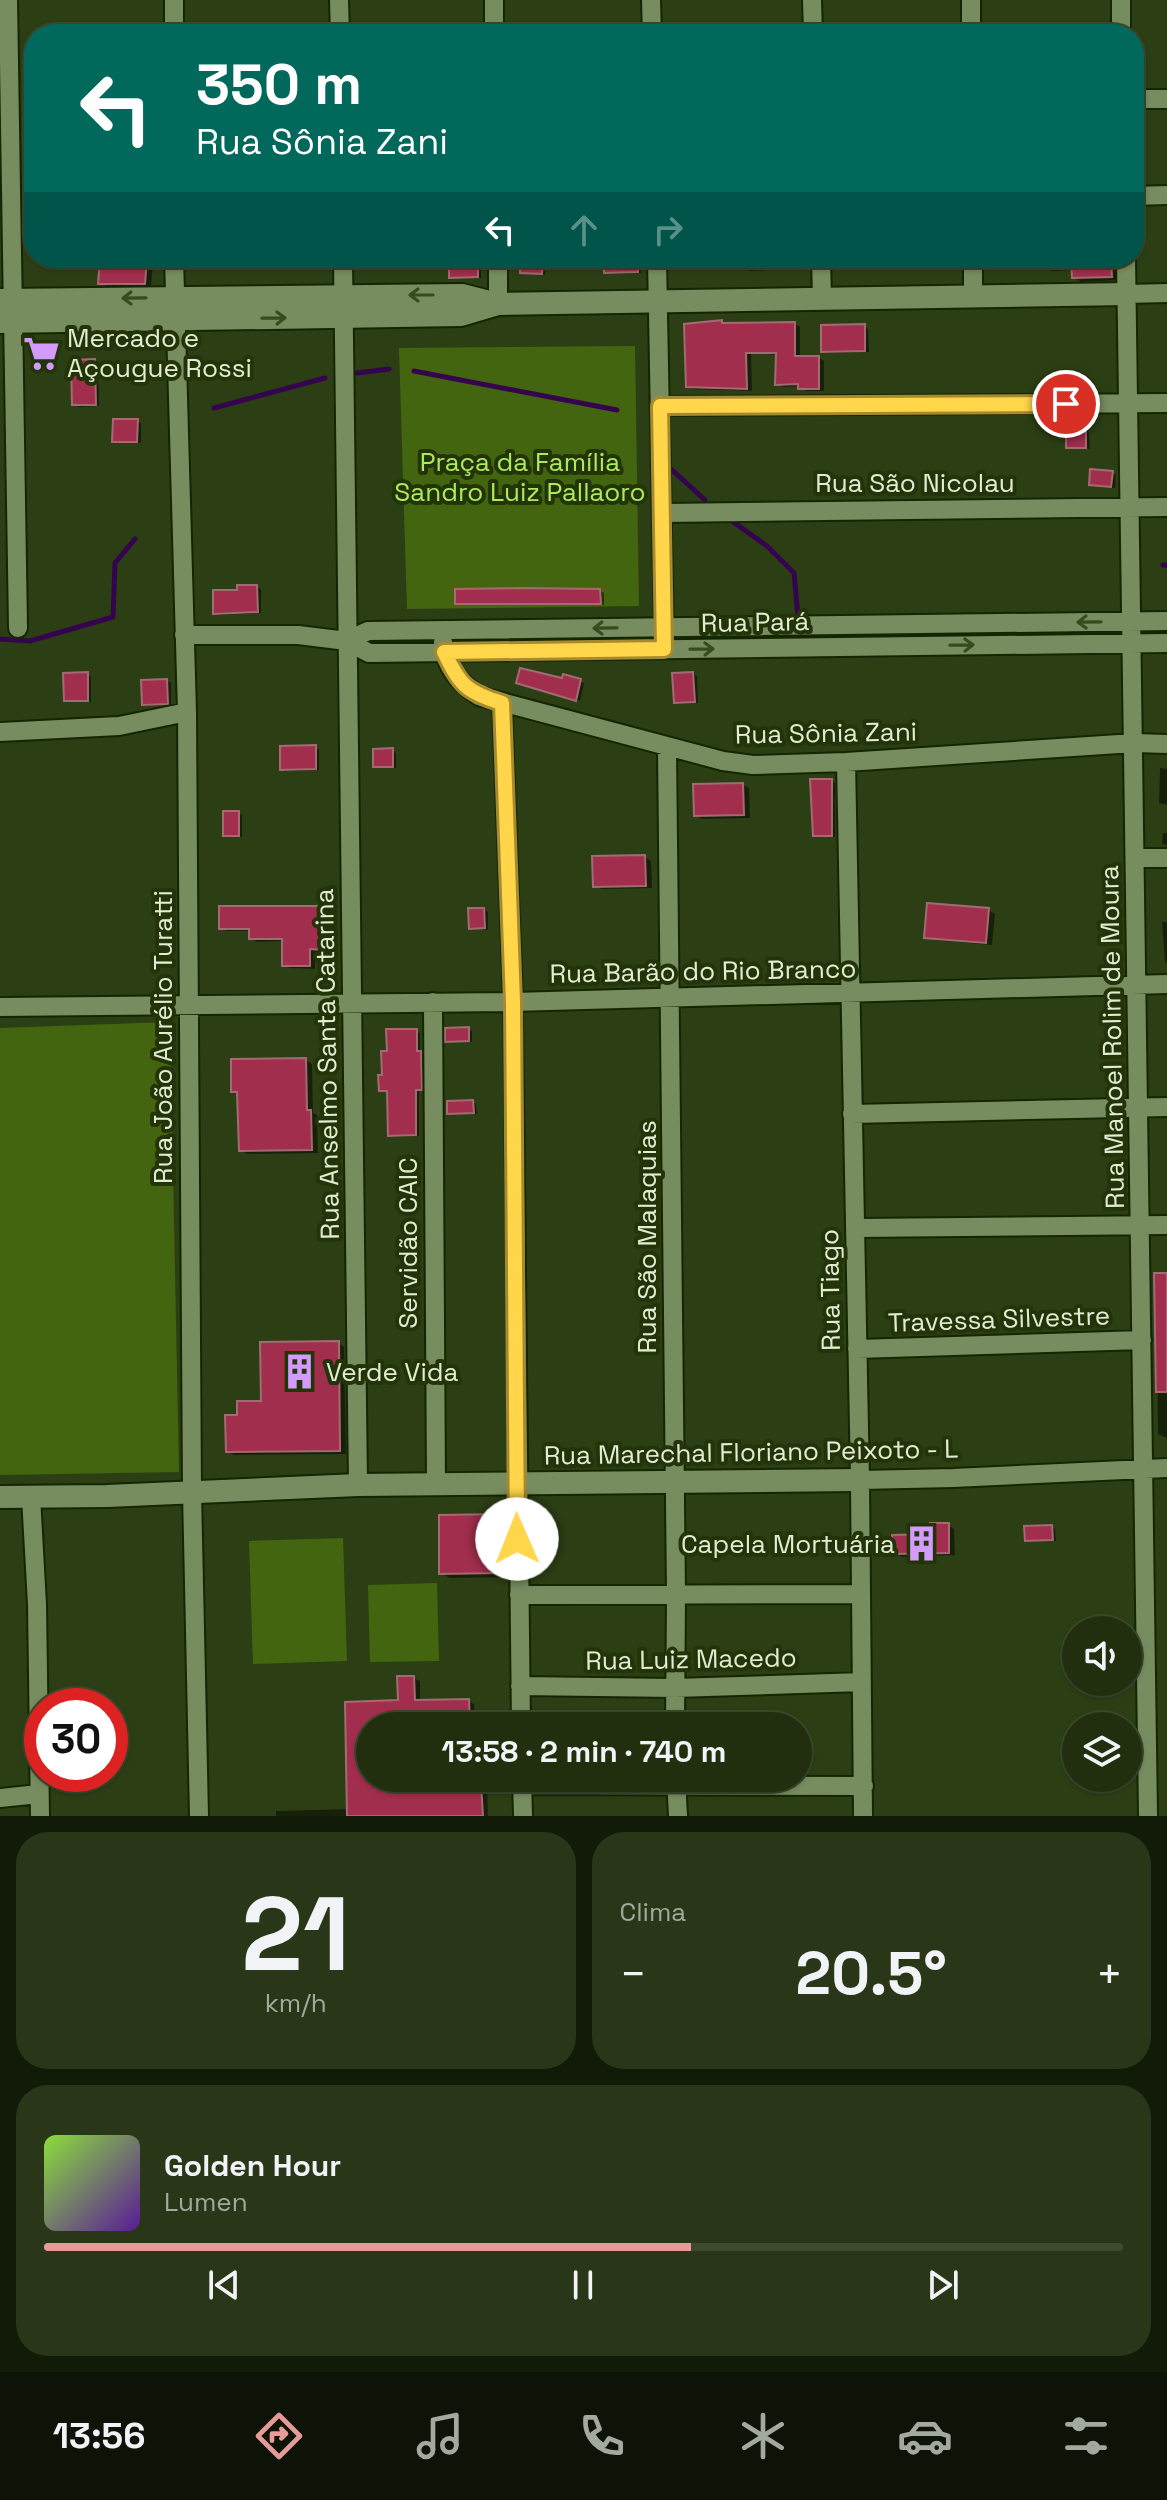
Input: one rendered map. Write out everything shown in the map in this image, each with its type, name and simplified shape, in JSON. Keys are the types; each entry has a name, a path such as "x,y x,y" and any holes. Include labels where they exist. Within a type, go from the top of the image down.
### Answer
{"street":[{"path":"8,0 7,311 18,628"},
{"path":"174,0 174,24"},
{"path":"339,0 340,24"},
{"path":"494,0 494,24"},
{"path":"651,0 652,24"},
{"path":"812,0 813,24"},
{"path":"971,0 971,24"},
{"path":"1121,0 1121,24"},
{"path":"1144,99 1167,99"},
{"path":"1144,196 1167,195"},
{"name":"Rua João Aurélio Turatti","path":"174,268 187,712 192,1492 199,1816"},
{"path":"343,268 343,305"},
{"path":"498,268 498,304"},
{"path":"657,268 664,649"},
{"path":"821,268 822,299"},
{"path":"973,268 973,297"},
{"name":"Rua Manoel Rolim de Moura","path":"1126,268 1148,1816"},
{"path":"7,311 343,305 462,295 498,304 1167,293"},
{"name":"Rua Anselmo Santa Catarina","path":"343,305 358,1485"},
{"path":"660,406 1167,403"},
{"name":"Rua São Nicolau","path":"663,513 1167,507"},
{"name":"Rua Pará","path":"347,641 368,631 1167,621"},
{"name":"Rua Sônia Zani","path":"442,630 444,652 458,681 479,696 723,761 753,765 846,762 1134,743 1167,744"},
{"name":"Rua Pará","path":"184,635 298,635 347,641 369,653 1167,643"},
{"path":"502,703 513,1002 521,1712"},
{"path":"0,732 119,726 187,712"},
{"name":"Rua São Malaquias","path":"667,748 672,999 675,1712"},
{"name":"Rua Tiago","path":"846,762 860,1480 863,1816"},
{"path":"1136,858 1167,858"},
{"name":"Rua Barão do Rio Branco","path":"0,1007 672,999 1167,984"},
{"name":"Servidão CAIC","path":"433,1002 436,1485"},
{"path":"852,1114 1167,1107"},
{"path":"855,1228 1167,1225"},
{"name":"Travessa Silvestre","path":"857,1349 1142,1340"},
{"name":"Rua Marechal Floriano Peixoto - L","path":"0,1497 358,1485 953,1478 1167,1468"},
{"path":"31,1497 37,1604 40,1816"},
{"path":"519,1595 861,1594"},
{"name":"Rua Luiz Macedo","path":"520,1686 675,1688 862,1682"},
{"path":"812,1785 864,1786"},
{"path":"522,1792 523,1816"},
{"path":"677,1792 678,1816"},
{"path":"0,1798 39,1794"}],"green space":[{"name":"Praça da Família Sandro Luiz Pallaoro","path":"635,346 639,606 407,609 399,348"},
{"path":"170,1022 179,1472 0,1475 0,1028"},
{"path":"343,1538 347,1661 253,1664 249,1541"},
{"path":"437,1583 439,1661 370,1662 368,1585"}],"building":[{"path":"99,268 146,268 145,284 98,284"},
{"path":"449,268 478,268 478,277 449,278"},
{"path":"520,268 542,268 542,274 520,273"},
{"path":"604,268 638,268 638,272 604,273"},
{"path":"1072,268 1112,268 1112,277 1072,278"},
{"path":"722,320 722,323 795,322 795,356 819,356 819,389 798,389 798,384 775,385 776,353 746,353 747,389 686,387 684,324"},
{"path":"865,324 865,351 821,352 821,325"},
{"path":"95,359 96,405 72,405 71,360"},
{"path":"113,419 138,419 137,442 112,442"},
{"path":"1066,428 1086,428 1086,448 1066,448"},
{"path":"1090,469 1113,471 1111,487 1089,485"},
{"path":"237,585 257,585 258,612 213,614 213,590 237,590"},
{"path":"455,589 600,589 601,604 455,604"},
{"path":"520,668 581,679 576,701 516,683"},
{"path":"88,672 88,701 64,701 63,673"},
{"path":"693,672 695,702 674,703 672,673"},
{"path":"167,679 168,704 142,705 141,680"},
{"path":"316,745 316,769 280,770 280,746"},
{"path":"393,748 393,767 373,767 373,749"},
{"path":"810,779 832,779 832,836 813,836"},
{"path":"743,783 744,815 694,816 693,784"},
{"path":"223,811 239,811 239,836 223,836"},
{"path":"645,855 646,886 593,887 592,856"},
{"path":"927,903 989,908 986,943 924,938"},
{"path":"219,906 332,906 332,920 320,920 320,950 310,949 310,966 282,966 282,939 249,939 249,929 219,929"},
{"path":"468,908 484,908 485,928 469,929"},
{"path":"469,1027 469,1041 445,1042 445,1028"},
{"path":"386,1029 417,1029 422,1090 416,1090 416,1135 388,1136 387,1091 379,1091 378,1075 382,1075 381,1051 387,1051"},
{"path":"306,1058 312,1150 239,1151 237,1092 231,1092 231,1059"},
{"path":"473,1100 474,1113 447,1114 447,1101"},
{"path":"1154,1273 1167,1273 1167,1392 1156,1392"},
{"name":"Verde Vida","path":"339,1341 340,1451 226,1452 225,1415 237,1415 237,1401 261,1401 260,1342"},
{"path":"500,1514 501,1573 439,1574 439,1515"},
{"name":"Capela Mortuária","path":"930,1523 949,1523 949,1553 893,1554 892,1535 930,1534"},
{"path":"1052,1525 1053,1540 1025,1541 1024,1526"},
{"path":"397,1676 414,1676 415,1700 469,1699 469,1712 356,1712 356,1792 482,1792 483,1816 347,1816 345,1702 398,1700"}],"waterway":[{"path":"357,373 389,369"},
{"path":"414,371 617,410"},
{"path":"214,408 325,378"},
{"path":"671,469 705,500"},
{"path":"729,519 767,546 794,573 798,617"},
{"path":"0,639 30,641 113,617 115,563 135,539"}],"place":[{"name":"Mercado e Açougue Rossi","path":"41,353"},
{"name":"Verde Vida","path":"300,1372"},
{"name":"Capela Mortuária","path":"921,1544"}],"route":[{"path":"517,1539 513,1002 502,703 479,696 458,681 444,652 664,649 660,406 1066,404"}]}
